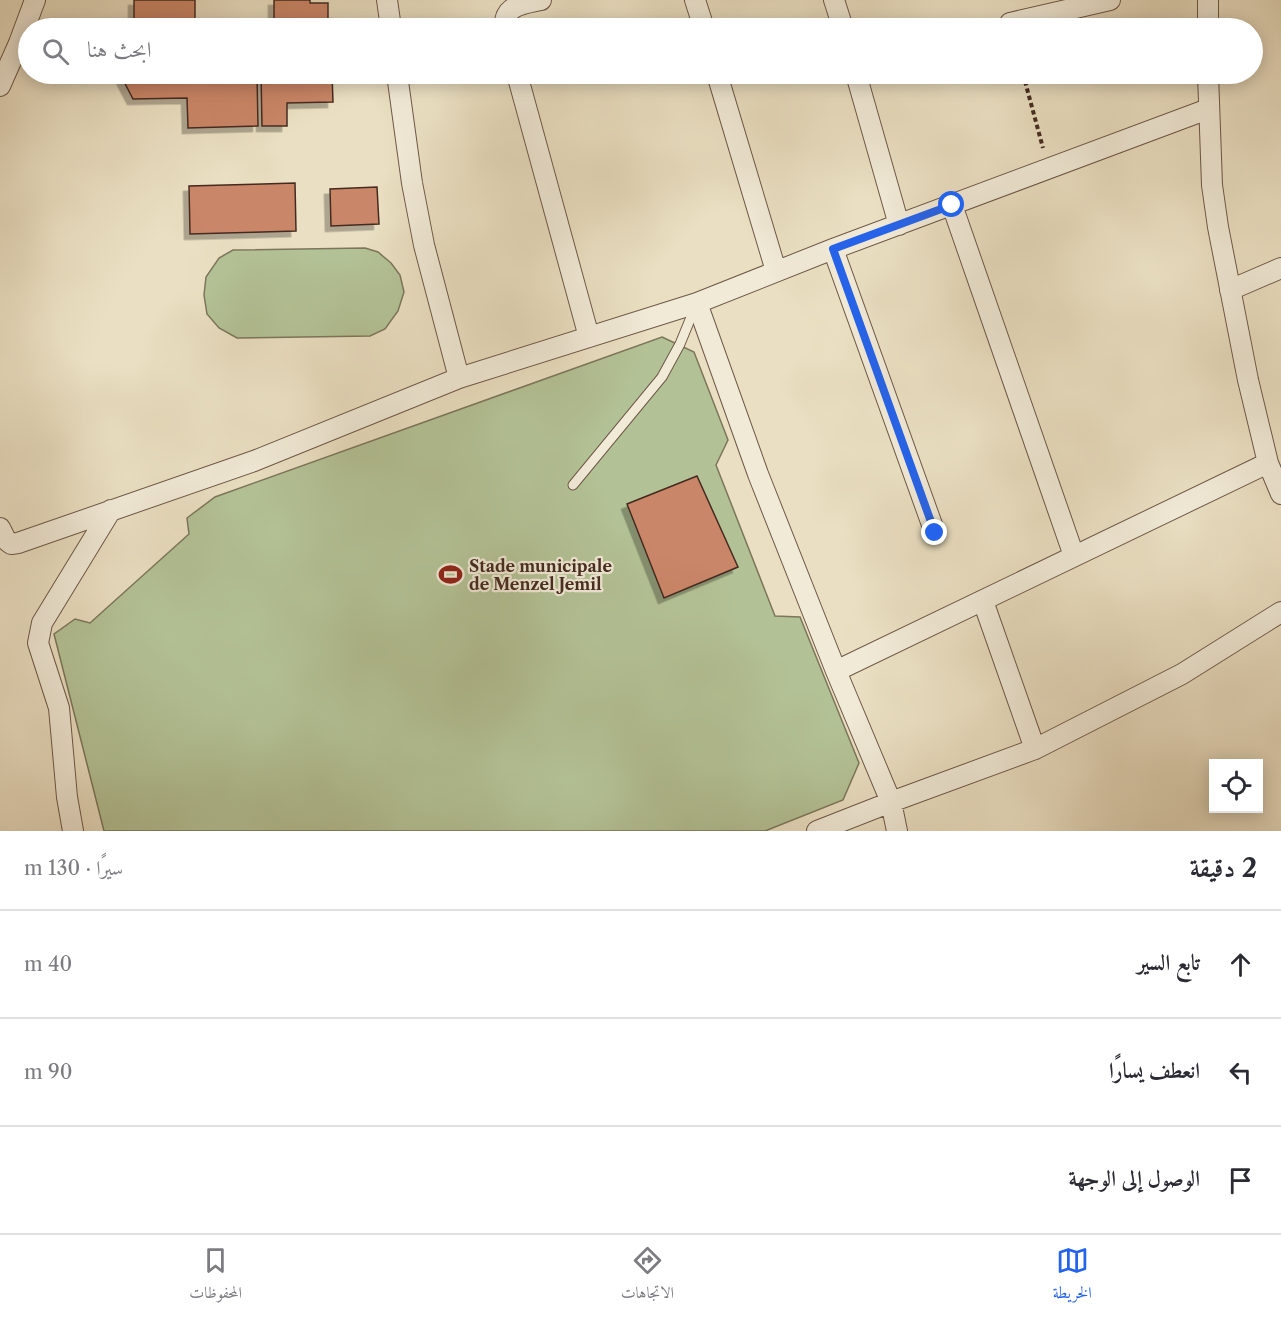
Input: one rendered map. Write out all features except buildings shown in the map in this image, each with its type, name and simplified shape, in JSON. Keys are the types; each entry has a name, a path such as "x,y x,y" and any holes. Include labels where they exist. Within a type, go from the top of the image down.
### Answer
{"street":[{"path":"28,18 34,0"},
{"path":"387,0 390,18"},
{"path":"506,18 507,13 516,6 542,0"},
{"path":"695,0 701,18"},
{"path":"834,0 840,18"},
{"path":"1032,18 1110,0"},
{"path":"1208,0 1208,18"},
{"path":"0,86 18,45"},
{"path":"399,84 412,183 424,244 459,378"},
{"path":"520,84 589,337"},
{"path":"720,84 776,272"},
{"path":"859,84 899,225"},
{"path":"1208,84 1212,185 1218,226 1248,380 1268,463 1281,494"},
{"path":"0,528 6,540 11,544 18,543 254,461 459,378 697,303 833,249 1208,109"},
{"path":"952,205 1074,556"},
{"path":"833,249 935,533"},
{"path":"1230,290 1281,268"},
{"path":"697,303 758,474 891,802 897,831"},
{"path":"836,671 1268,463"},
{"path":"73,831 67,797 59,708 38,643 42,623 111,510"},
{"path":"983,601 1035,749"},
{"path":"817,831 1035,749 1182,674 1281,612"}],"lane":[{"path":"573,485 662,376 680,344 697,303"}],"path":[{"path":"1026,84 1049,168"}],"green space":[{"path":"365,248 378,252 391,263 400,275 404,292 398,311 385,329 370,336 237,338 219,328 207,314 204,295 206,277 219,258 233,250"},
{"name":"Stade municipale de Menzel Jemil","path":"662,337 694,352 728,440 716,465 775,616 800,617 859,763 843,800 765,831 104,831 54,634 75,619 90,623 189,534 187,518 215,497"}],"place":[{"name":"Stade municipale de Menzel Jemil","path":"451,575"}],"route":[{"path":"935,533 833,249 952,205"}]}
